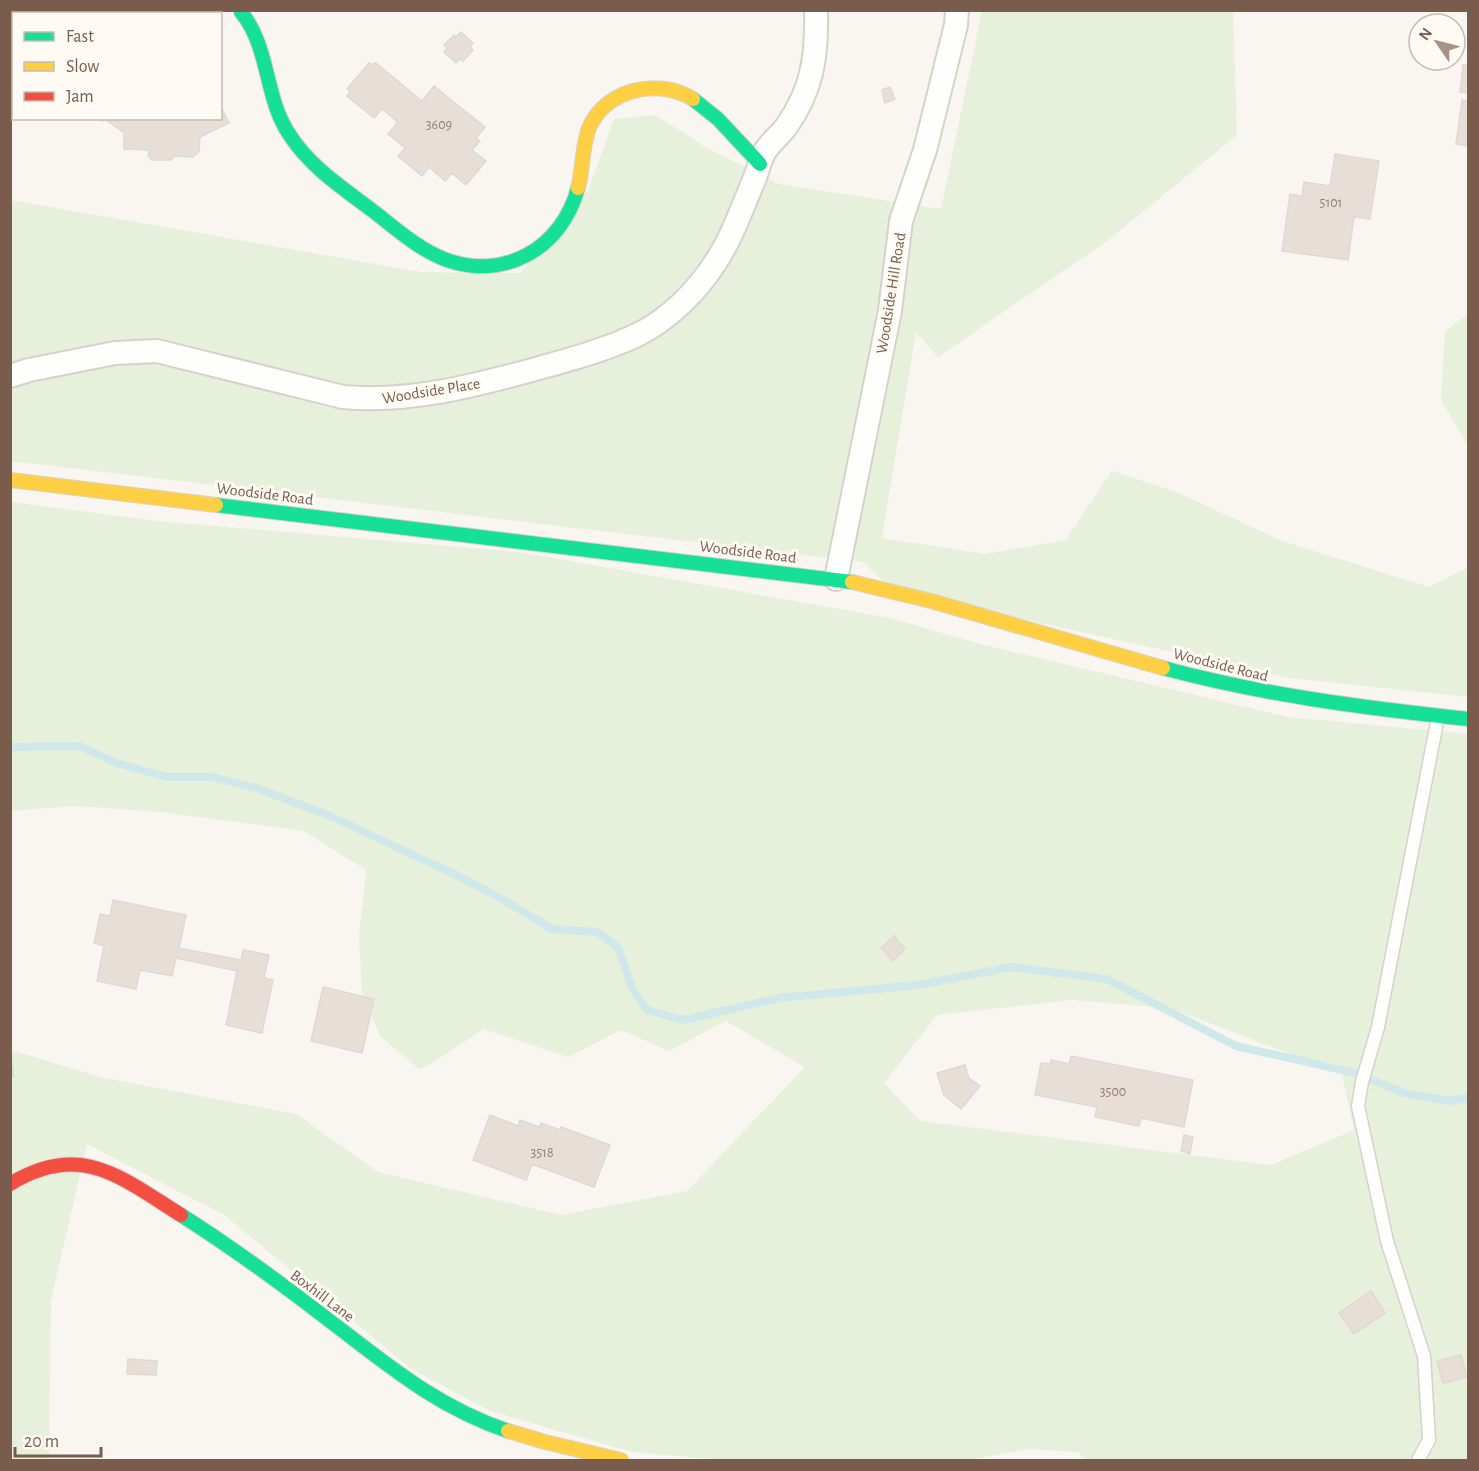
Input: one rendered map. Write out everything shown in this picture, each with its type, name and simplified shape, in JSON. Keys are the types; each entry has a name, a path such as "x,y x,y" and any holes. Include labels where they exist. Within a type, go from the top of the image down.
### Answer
{"street":[{"name":"Woodside Place","path":"10,376 115,353 157,351 343,397 370,399 464,388 588,354 640,333 661,320 680,304 716,263 737,221 765,151 786,128 805,98 813,72 816,10"},
{"name":"Woodside Hill Road","path":"836,579 890,311 901,221 925,150 956,25 957,10"},
{"path":"239,11 255,31 277,111 294,143 315,166 418,245 443,259 471,266 499,265 524,257 546,243 565,222 576,198 589,130 599,114 616,98 635,90 655,87 678,90 699,101 760,164"},
{"name":"Woodside Road","path":"10,480 836,579 892,590 1212,681 1301,699 1468,719"},
{"name":"Boxhill Lane","path":"10,1184 47,1166 71,1163 112,1175 175,1211 278,1282 424,1392 481,1422 556,1446 621,1461"}],"lane":[{"path":"1418,1461 1429,1440 1424,1356 1387,1241 1358,1106 1362,1082 1370,1058 1438,716"}],"green space":[{"path":"982,11 1233,11 1237,135 1107,241 938,357 916,332 882,538 985,554 1066,540 1112,471 1174,491 1282,541 1429,587 1468,567 1468,697 1290,678 892,590 863,562 11,461 10,200 421,272 520,273 588,191 614,119 656,115 705,147 779,184 941,209"},
{"path":"1468,314 1468,446 1441,400 1445,331"},
{"path":"11,502 157,521 519,552 890,618 980,644 1288,717 1468,734 1468,1460 1085,1460 1079,1452 1028,1449 969,1460 723,1460 631,1452 490,1411 410,1368 224,1215 87,1144 51,1300 49,1460 11,1460 11,1050 100,1077 296,1114 378,1172 561,1215 687,1191 805,1067 726,1021 669,1051 621,1030 568,1057 484,1029 431,1064 419,1069 380,1036 362,992 359,937 366,870 304,831 161,812 74,806 11,811","holes":["1071,1000 1170,1008 1342,1074 1354,1130 1271,1165 920,1121 884,1083 937,1015"]}],"building":[{"path":"461,32 473,43 470,47 473,50 463,61 460,59 456,63 444,52 447,48 444,45 454,35 456,37"},
{"path":"369,63 377,64 422,101 434,86 485,127 476,138 480,141 472,150 486,161 466,185 452,173 445,181 429,167 422,176 398,156 405,148 388,134 398,122 382,109 374,118 347,96 350,92 347,89"},
{"path":"1468,65 1468,93 1460,92 1462,72 1467,72"},
{"path":"890,87 895,99 885,103 882,90"},
{"path":"1462,100 1468,101 1468,146 1456,144"},
{"path":"222,109 229,123 200,137 199,152 193,157 175,156 171,160 152,160 148,156 149,150 124,149 124,133 106,120 222,120"},
{"path":"1335,154 1379,161 1370,219 1354,217 1348,260 1282,251 1290,194 1302,196 1304,182 1330,186"},
{"path":"113,900 186,915 179,948 241,960 243,950 269,955 264,978 273,980 262,1033 226,1025 237,971 176,958 172,976 140,970 136,989 97,981 104,946 94,943 100,914 110,916"},
{"path":"894,936 905,949 893,961 881,948"},
{"path":"323,987 374,999 362,1053 311,1041"},
{"path":"10,1049 14,1077 10,1077"},
{"path":"1071,1056 1193,1080 1184,1127 1141,1118 1139,1126 1095,1117 1097,1107 1035,1095 1041,1063 1050,1064 1051,1060 1069,1064"},
{"path":"965,1065 969,1078 980,1086 961,1109 944,1095 937,1073"},
{"path":"490,1115 518,1126 520,1120 539,1127 541,1123 560,1130 561,1127 610,1145 594,1187 532,1164 526,1180 473,1160"},
{"path":"1184,1135 1193,1137 1190,1154 1181,1151"},
{"path":"1371,1291 1385,1313 1354,1334 1339,1313"},
{"path":"1461,1355 1467,1377 1443,1383 1437,1361"},
{"path":"128,1359 157,1361 156,1375 127,1374"}],"waterway":[{"path":"10,747 80,746 116,763 167,777 212,777 256,788 328,815 454,874 552,929 597,932 618,947 632,988 647,1010 684,1020 779,998 918,985 1011,967 1107,979 1236,1046 1355,1073 1404,1093 1449,1101 1468,1098"}],"traffic: fast":[{"path":"243,10 241,12 257,40 275,104 289,134 297,145 334,181 433,254 466,265 488,266 528,255 559,228 578,188"},
{"path":"693,99 718,119 760,164"},
{"path":"216,505 852,582"},
{"path":"1163,668 1238,686 1314,700 1468,719"},
{"path":"181,1215 257,1266 414,1384 459,1410 508,1431"}],"traffic: slow":[{"path":"578,188 589,128 597,114 608,104 620,96 650,88 665,89 693,99"},
{"path":"10,480 216,505"},
{"path":"852,582 931,601 1163,668"},
{"path":"508,1431 621,1460"}],"traffic: jam":[{"path":"10,1184 35,1171 58,1165 79,1165 99,1169 119,1177 181,1215"}]}
